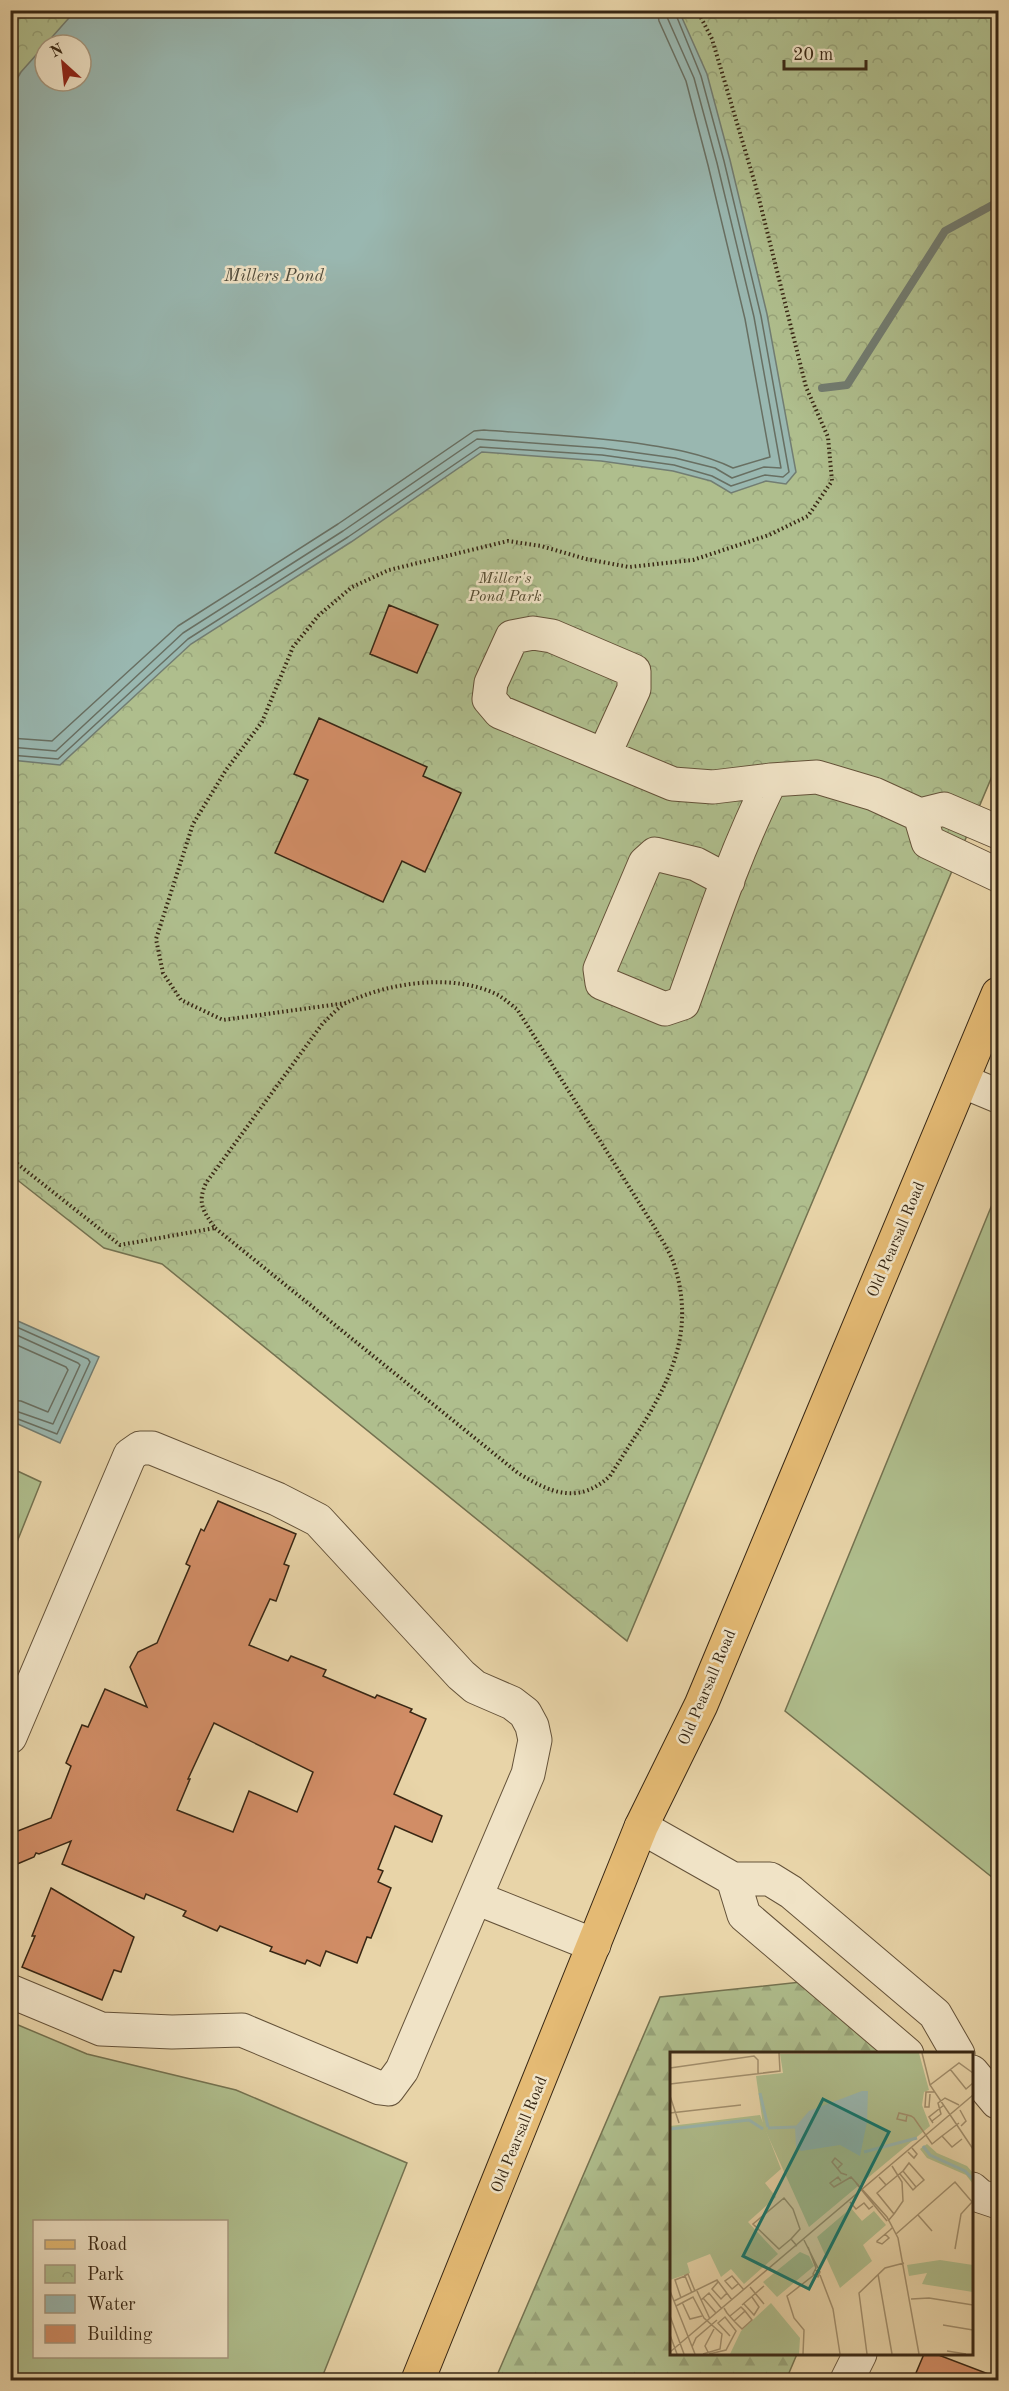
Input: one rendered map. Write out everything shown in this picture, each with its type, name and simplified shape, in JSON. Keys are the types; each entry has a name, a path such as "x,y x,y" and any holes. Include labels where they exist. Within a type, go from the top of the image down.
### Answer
{"main road":[{"name":"Old Pearsall Road","path":"418,2380 641,1827 701,1705 999,994"}],"street":[{"path":"604,754 634,689 633,671 552,636 533,633 512,637 491,683 489,699 500,712 673,784 713,787 817,777 874,794 920,815 944,810 999,832"},
{"path":"728,881 696,864 655,854 645,863 600,969 602,983 665,1009 683,1003 756,810 771,780"},
{"path":"920,815 928,842 999,875"},
{"path":"962,1081 999,1096"},
{"path":"10,1737 130,1455 140,1448 152,1448 277,1498 318,1520 461,1675 476,1687 512,1703 525,1713 532,1726 535,1740 528,1774 477,1898 402,2070 388,2089 380,2088 242,2030 172,2032 101,2029 10,1991"},
{"path":"641,1827 733,1879 770,1879 809,1906 935,2014 957,2052"},
{"path":"733,1879 744,1915 905,2052"},
{"path":"477,1898 594,1945"},
{"path":"973,2074 989,2104"},
{"path":"973,2190 980,2196 999,2202"},
{"path":"847,2380 860,2355"}],"path":[{"path":"346,1003 323,1023 206,1183 200,1196 204,1213 215,1228 518,1473 560,1494 598,1487 610,1476 664,1388 681,1337 681,1299 674,1264 655,1228 517,1010 499,996 476,987 426,981 396,987 346,1003 223,1020 181,1000 163,973 156,939 193,824 226,770 262,722 293,647 318,615 352,587 389,570 508,541 541,546 586,559 629,567 693,560 769,535 808,516 832,481 828,437 806,387 756,187 712,39 697,10"},
{"path":"10,1158 120,1245 215,1228"}],"green space":[{"name":"Miller's Pond Park","path":"10,11 998,11 998,762 627,1641 162,1264 104,1248 11,1175"},
{"path":"998,1190 998,1882 785,1711"},
{"path":"11,1468 41,1482 11,1557"},
{"path":"801,1982 883,2052 670,2052 670,2355 797,2355 786,2380 495,2380 660,1997"},
{"path":"11,2022 87,2054 236,2090 407,2163 321,2380 11,2380"}],"water":[{"name":"Millers Pond","path":"76,10 679,11 707,74 730,160 767,314 796,472 786,484 766,481 731,493 711,481 673,471 601,461 482,452 351,542 191,644 60,765 11,760 11,89 21,72 33,58 33,93 93,93 93,33 56,33"},
{"path":"11,1318 99,1357 60,1443 11,1421"}],"building":[{"path":"389,605 438,625 417,673 370,654"},
{"path":"319,718 427,767 423,776 461,793 425,872 402,861 383,902 275,853 308,780 294,774"},
{"path":"218,1501 296,1534 284,1564 289,1566 276,1601 270,1599 249,1645 288,1661 291,1656 326,1670 323,1676 375,1698 377,1695 412,1709 410,1712 426,1719 394,1794 442,1816 432,1842 395,1826 378,1869 383,1871 378,1882 391,1888 371,1938 367,1937 357,1963 326,1951 320,1966 307,1960 305,1964 270,1951 272,1947 220,1926 217,1931 183,1916 186,1911 146,1894 144,1899 62,1864 71,1841 39,1854 36,1853 34,1857 10,1867 10,1834 51,1818 71,1766 66,1763 82,1725 88,1727 105,1689 147,1707 130,1667 138,1652 157,1643 190,1566 186,1564 201,1529 204,1531","holes":["214,1723 313,1772 297,1812 249,1791 233,1832 177,1810 190,1779 188,1779"]},
{"path":"51,1888 134,1937 121,1972 114,1970 102,2000 22,1967"},
{"path":"924,2355 939,2355 999,2378 999,2380 913,2380"}],"waterway":[{"path":"822,388 847,385 945,231 998,202"}]}
